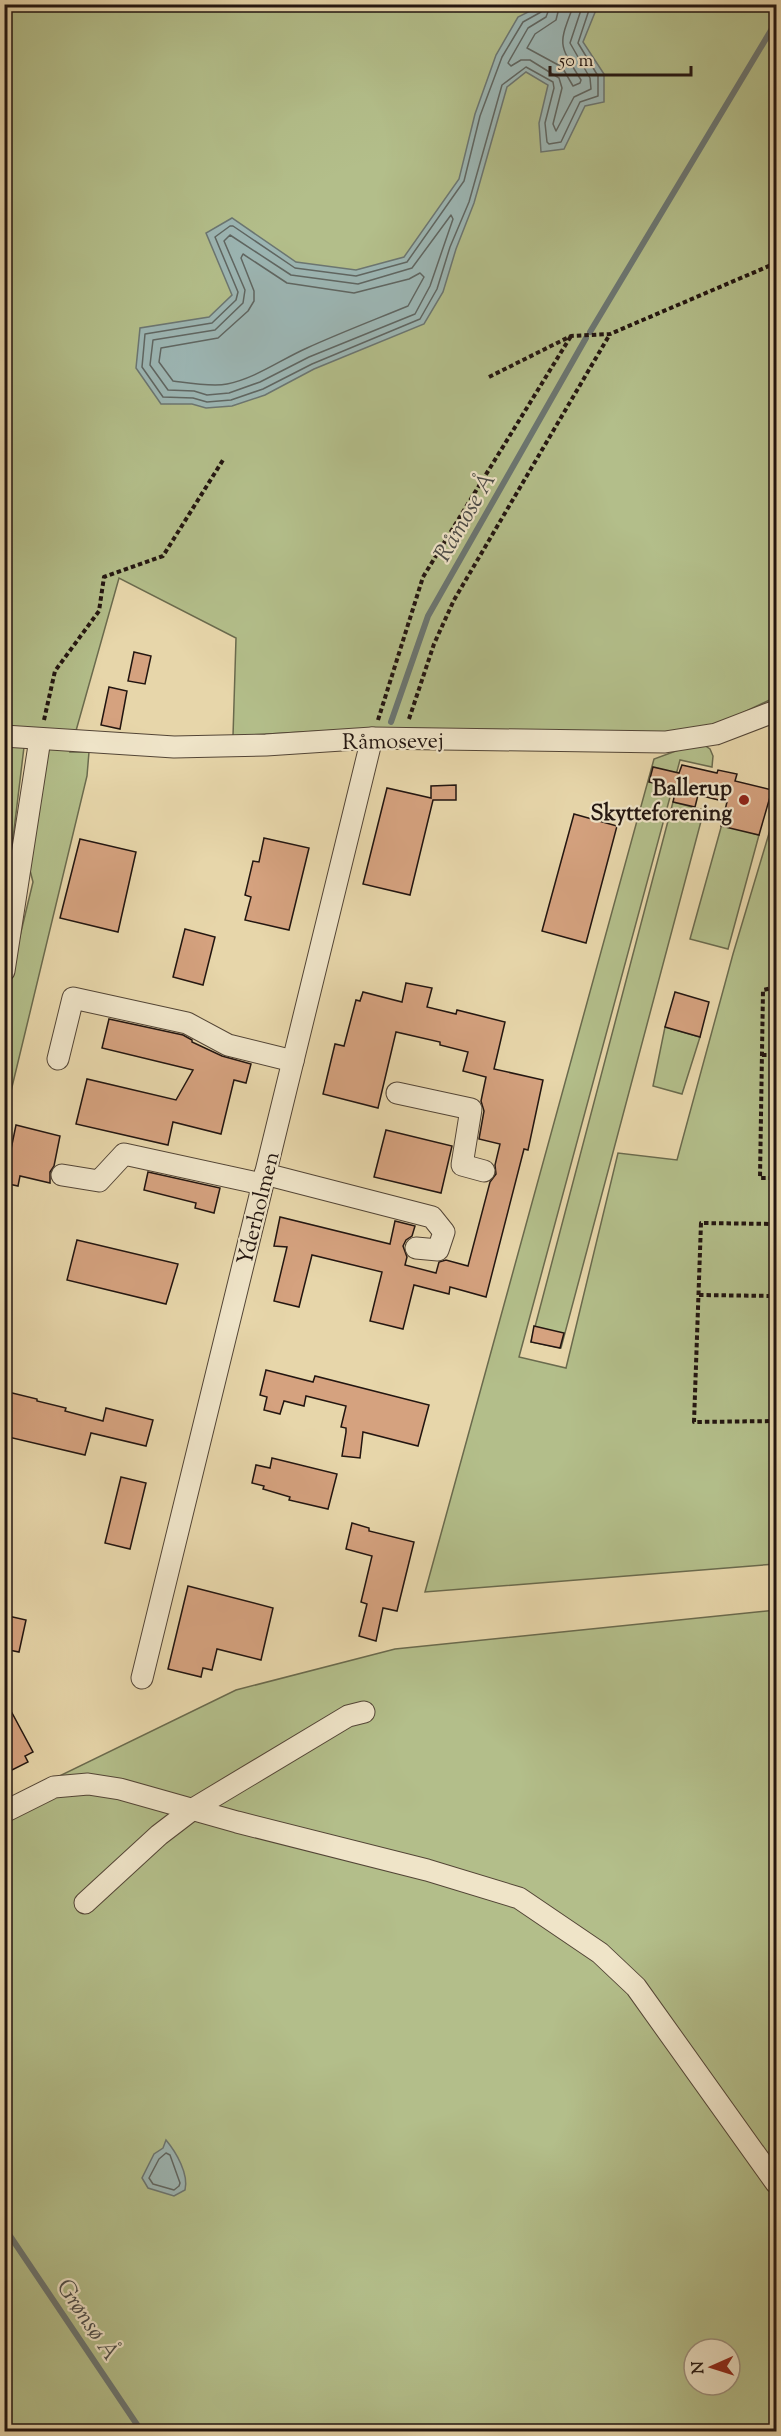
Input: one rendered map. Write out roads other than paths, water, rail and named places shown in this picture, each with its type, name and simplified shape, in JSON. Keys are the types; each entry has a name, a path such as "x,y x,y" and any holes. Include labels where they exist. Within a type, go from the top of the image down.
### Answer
{"street":[{"name":"Råmosevej","path":"4,736 174,747 266,745 372,738 665,742 716,734 777,711"},
{"name":"Yderholmen","path":"142,1678 372,738"},
{"path":"4,971 40,739"},
{"path":"58,1059 73,998 187,1023 228,1045 293,1061"},
{"path":"397,1093 471,1109 462,1165 484,1170"},
{"path":"62,1175 99,1181 124,1154 264,1179 432,1217 444,1232 438,1250 416,1248"},
{"path":"85,1904 159,1835 193,1809 348,1716 364,1712"},
{"path":"4,1812 54,1787 88,1784 120,1789 427,1870 519,1898 600,1953 636,1987 777,2183"}],"water":[{"path":"542,5 598,5 583,42 604,74 604,102 585,106 564,149 541,152 539,123 548,85 526,72 507,87 474,203 456,249 443,292 424,324 314,369 265,395 232,406 206,408 192,404 161,404 136,368 140,328 209,317 232,295 206,233 232,218 296,262 356,270 404,257 459,179 475,114 496,55 518,17"},
{"path":"166,2140 183,2170 186,2184 185,2190 174,2196 148,2188 142,2178 154,2154 163,2148"}],"waterway":[{"name":"Råmose Å","path":"590,332 776,22"},
{"name":"Råmose Å","path":"391,722 428,616 586,338"},
{"name":"Grønsø Å","path":"4,2227 142,2432"}],"place":[{"name":"Ballerup Skytteforening","path":"744,800"}]}
